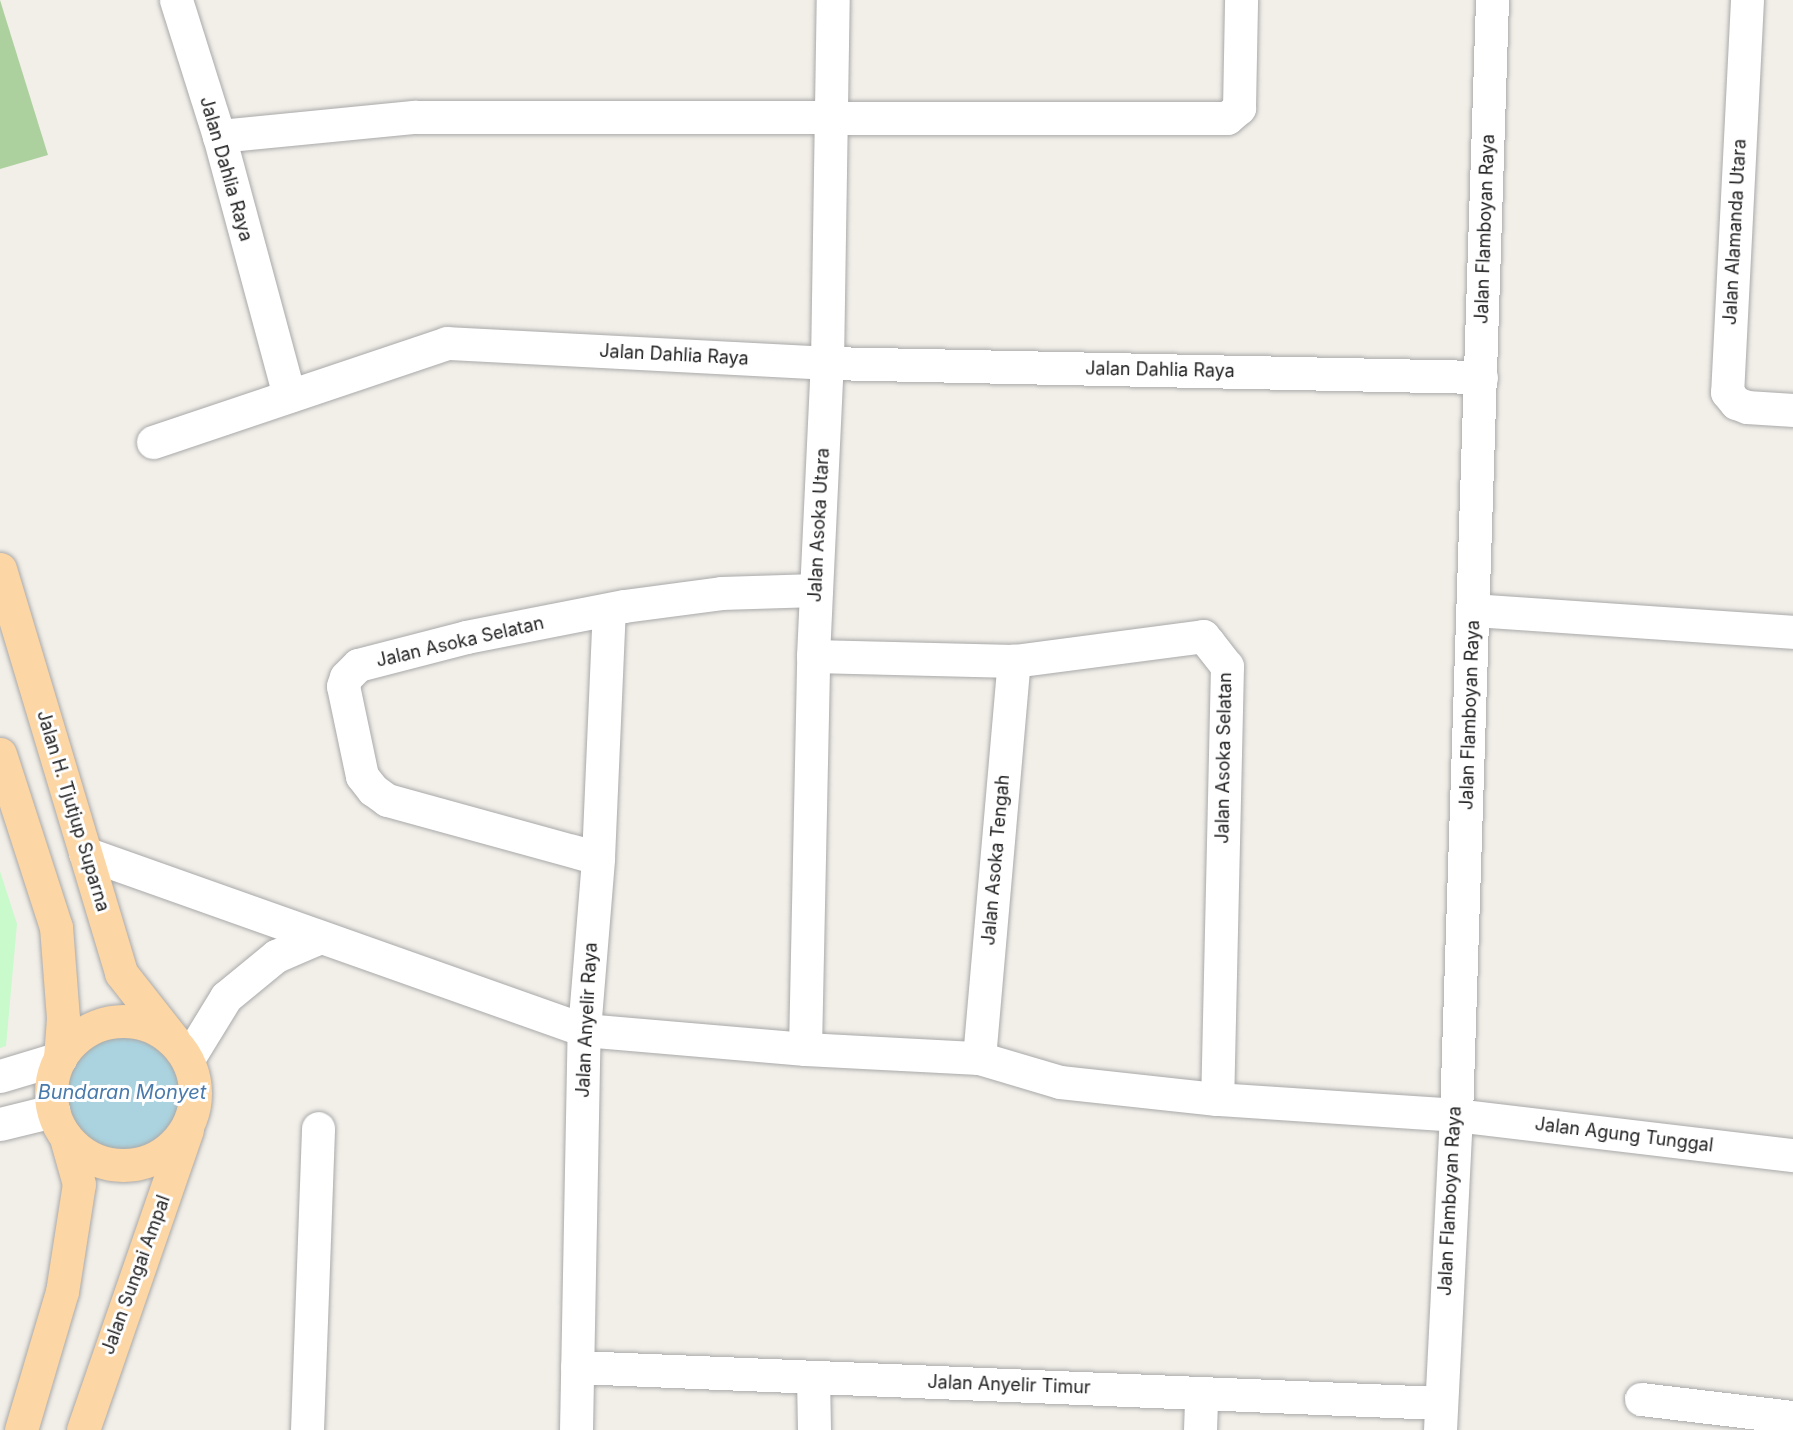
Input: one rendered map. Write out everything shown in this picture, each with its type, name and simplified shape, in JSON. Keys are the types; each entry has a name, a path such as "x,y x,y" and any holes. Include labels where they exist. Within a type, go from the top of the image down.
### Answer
{"main road":[{"name":"Jalan H. Tjutjup Suparna","path":"0,569 121,973 181,1049"},
{"path":"0,754 56,927 63,1018 60,1058"},
{"path":"21,1430 62,1292 79,1184 60,1124 53,1075 60,1058 76,1038 99,1024 125,1020 151,1025 181,1049 196,1090 191,1120 167,1149 152,1160 125,1166 97,1161 60,1124"},
{"name":"Jalan Sungai Ampal","path":"83,1430 191,1120"}],"street":[{"name":"Jalan Dahlia Raya","path":"176,0 219,136 289,396 447,343 828,363 1480,377"},
{"name":"Jalan Asoka Utara","path":"804,1049 813,656 828,363 834,120 833,0"},
{"path":"219,136 414,117 834,120 1227,118 1239,108 1241,0"},
{"name":"Jalan Flamboyan Raya","path":"1441,1416 1456,1115 1492,0"},
{"name":"Jalan Alamanda Utara","path":"1747,0 1727,392 1736,403 1747,407 1793,410"},
{"path":"153,442 289,396"},
{"name":"Jalan Asoka Selatan","path":"598,858 387,800 362,776 343,686 358,665 502,628 721,593 816,590"},
{"path":"1473,610 1793,632"},
{"name":"Jalan Anyelir Raya","path":"576,1430 584,1030 598,858 609,611"},
{"name":"Jalan Asoka Selatan","path":"813,656 1014,661 1203,636 1227,666 1217,1099"},
{"name":"Jalan Asoka Tengah","path":"979,1058 1014,661"},
{"name":"Jalan Agung Tunggal","path":"85,853 318,938 584,1030 804,1049 979,1058 1060,1082 1217,1099 1456,1115 1793,1155"},
{"path":"181,1049 226,997 276,956 318,938"},
{"path":"0,1076 60,1058"},
{"path":"0,1124 60,1124"},
{"path":"307,1430 318,1128"},
{"name":"Jalan Anyelir Timur","path":"577,1367 1202,1394 1441,1416"},
{"path":"813,1377 814,1430"},
{"path":"1200,1430 1202,1394"},
{"path":"1641,1399 1774,1420"}],"green space":[{"path":"0,0 48,155 0,169"},
{"path":"0,871 17,924 6,1046 0,1048"}],"water":[{"name":"Bundaran Monyet","path":"122,1027 147,1032 168,1046 182,1067 187,1092 182,1117 168,1138 147,1152 122,1157 97,1152 76,1138 62,1117 57,1092 62,1067 76,1046 97,1032"}]}
